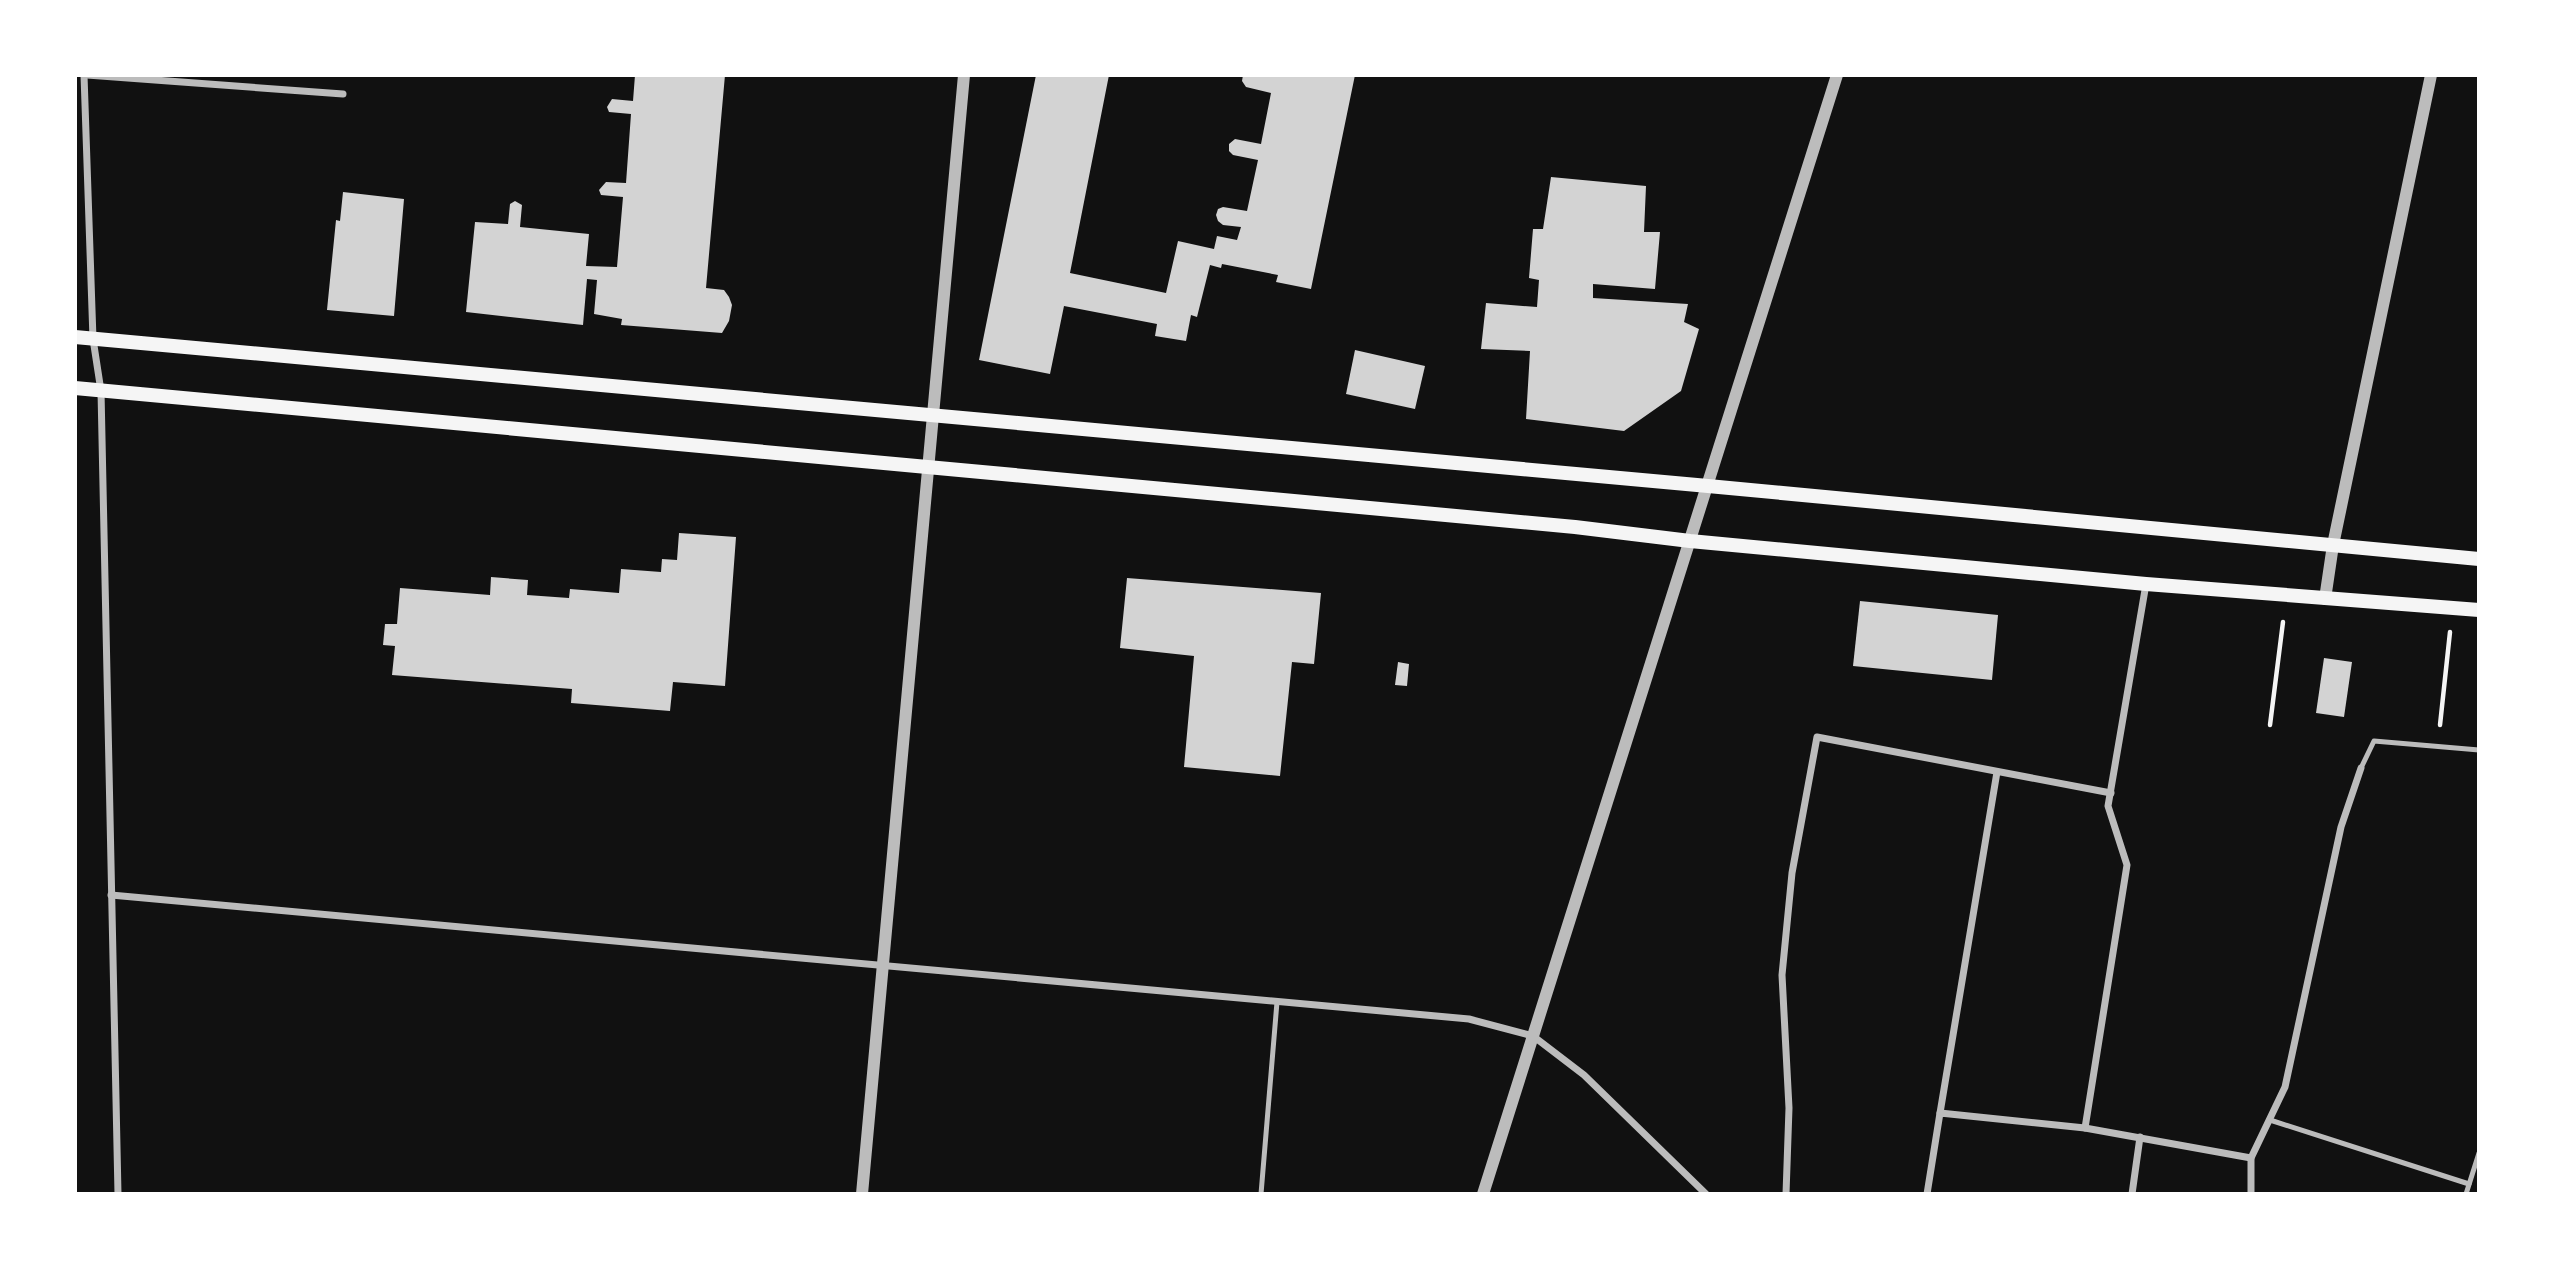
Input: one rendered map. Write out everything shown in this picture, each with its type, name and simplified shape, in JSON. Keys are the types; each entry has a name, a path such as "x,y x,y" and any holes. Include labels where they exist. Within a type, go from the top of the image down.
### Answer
{"main road":[{"path":"75,337 2479,559"},
{"path":"75,388 1574,527 1690,541 2146,584 2479,610"}],"street":[{"path":"118,1194 101,391 93,339 86,75 343,94"},
{"path":"862,1194 964,75"},
{"path":"1483,1194 1837,75"},
{"path":"2325,599 2333,545 2431,75"},
{"path":"2085,1128 2127,865 2108,806 2146,584"},
{"path":"1786,1194 1788,1108 1782,975 1792,873 1817,737 2111,793"},
{"path":"2251,1194 2251,1158 2285,1087 2342,827 2361,768"},
{"path":"1927,1194 1997,772"},
{"path":"111,895 1469,1019 1533,1036 1584,1075 1706,1194"},
{"path":"1940,1113 2085,1128 2251,1158"},
{"path":"2132,1194 2140,1137"}],"lane":[{"path":"2361,768 2374,741 2479,750"},
{"path":"1261,1194 1277,1002"},
{"path":"2270,1120 2469,1184"},
{"path":"2466,1194 2479,1153"}],"path":[{"path":"2270,726 2286,595"},
{"path":"2437,746 2452,608"}],"building":[{"path":"635,75 725,75 706,288 724,290 732,305 729,321 722,333 621,325 622,319 594,314 597,280 587,279 583,325 466,312 475,222 508,224 510,204 515,201 522,205 520,227 589,234 586,266 617,267 623,197 601,195 599,190 606,182 626,183 631,114 609,112 607,107 612,99 633,101"},
{"path":"1036,75 1109,75 1070,273 1166,293 1178,241 1214,249 1217,236 1237,240 1241,227 1223,225 1216,215 1218,209 1223,207 1247,211 1258,160 1233,155 1229,151 1229,144 1235,139 1261,144 1271,93 1246,87 1242,81 1243,75 1355,75 1311,289 1276,282 1278,275 1222,264 1221,268 1210,265 1197,317 1191,315 1186,341 1155,336 1157,324 1064,306 1050,374 979,360"},
{"path":"1551,177 1646,186 1644,232 1660,232 1655,289 1593,284 1593,298 1688,304 1684,322 1699,329 1681,391 1624,431 1526,419 1530,351 1481,349 1486,303 1537,307 1539,280 1529,278 1533,229 1543,229"},
{"path":"343,192 404,199 394,316 327,310 336,220 340,221"},
{"path":"1355,350 1425,366 1415,409 1346,394"},
{"path":"679,533 736,537 725,686 673,682 670,711 571,703 572,689 392,675 395,646 383,645 385,624 397,624 400,588 490,595 491,577 528,580 527,595 569,598 570,589 619,593 621,569 661,572 662,559 677,560"},
{"path":"1127,578 1321,593 1314,664 1292,662 1280,776 1184,767 1194,656 1120,648"},
{"path":"1860,601 1998,615 1992,680 1853,666"},
{"path":"2324,658 2352,662 2344,717 2316,713"},
{"path":"1398,662 1409,664 1407,686 1395,685"}]}
